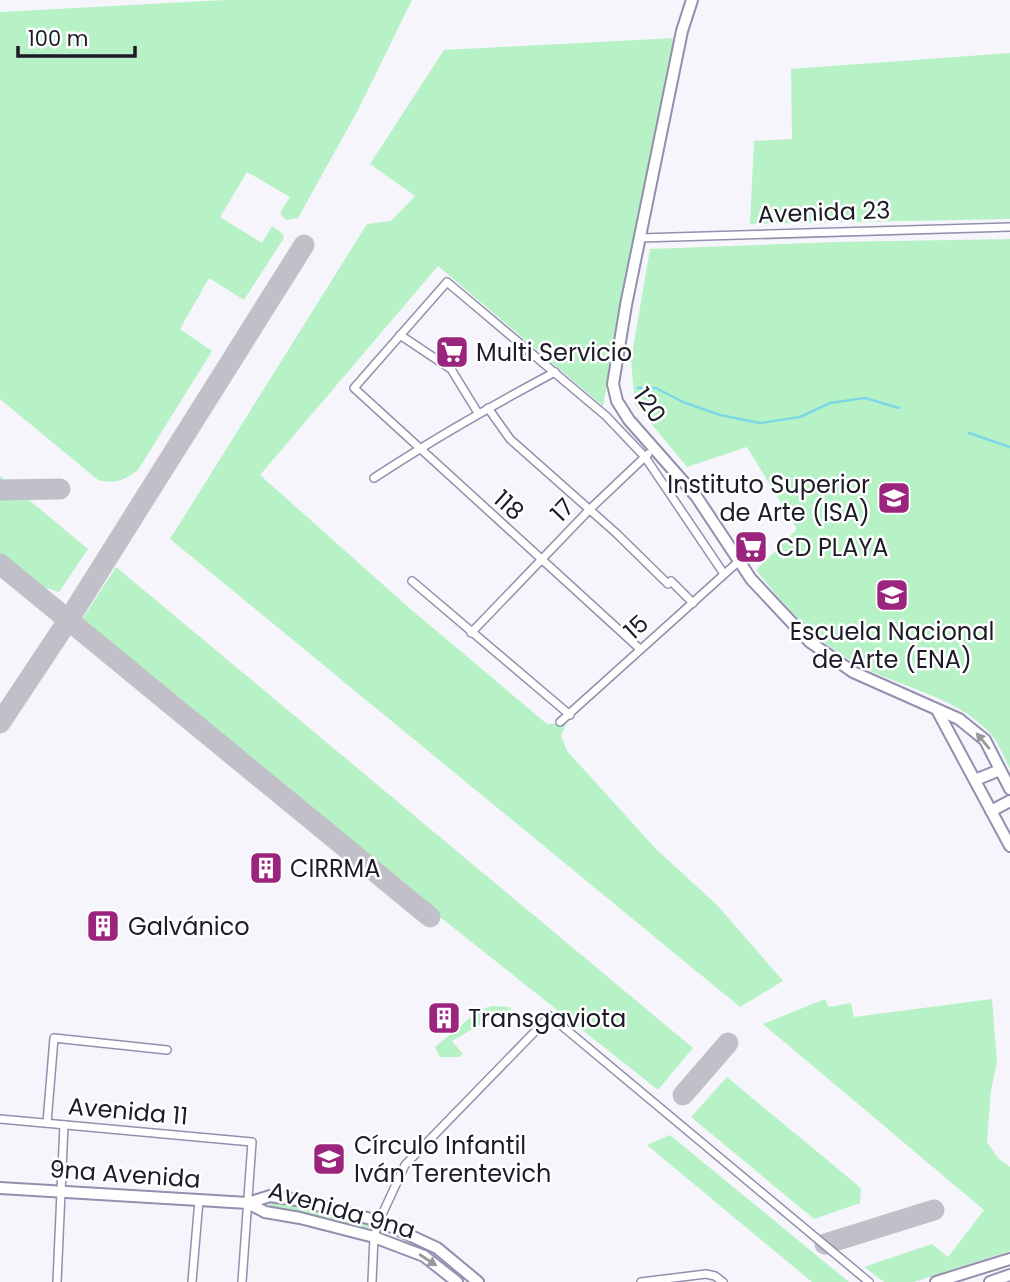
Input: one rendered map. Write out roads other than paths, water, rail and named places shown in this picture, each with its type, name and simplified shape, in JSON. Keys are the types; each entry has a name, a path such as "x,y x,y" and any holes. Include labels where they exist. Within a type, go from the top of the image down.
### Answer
{"main road":[{"name":"120","path":"692,0 682,31 640,238 613,384 617,401 696,496 751,579 810,642 853,672 959,719 985,740 1010,789"},
{"path":"937,710 1010,846"},
{"path":"975,780 1000,770"},
{"path":"991,811 1010,801"},
{"name":"9na Avenida","path":"0,1188 248,1203"},
{"name":"Avenida 9na","path":"248,1203 267,1196 297,1200 379,1221 437,1248 478,1282"},
{"name":"Avenida 9na","path":"248,1203 265,1212 374,1237 424,1256 457,1282"},
{"path":"936,1282 1006,1259"},
{"path":"990,1282 1010,1274"}],"street":[{"name":"Avenida 23","path":"640,238 1010,227"},
{"name":"120","path":"400,335 447,282 606,415 645,457 724,575"},
{"name":"118","path":"400,335 354,388 640,649"},
{"path":"400,335 451,369 478,413"},
{"path":"374,478 478,413 555,372"},
{"path":"488,408 510,439 590,509 668,584 671,581 692,603"},
{"name":"17","path":"471,633 590,509 654,447"},
{"name":"15","path":"560,722 739,561"},
{"path":"412,581 570,715"},
{"path":"372,1282 374,1237 405,1165 550,1016 869,1282"},
{"path":"47,1123 54,1038 167,1050"},
{"name":"Avenida 11","path":"0,1119 252,1142 248,1203"},
{"path":"57,1282 64,1125"},
{"path":"192,1282 199,1200"},
{"path":"242,1282 248,1203"},
{"path":"1006,1259 1010,1274"},
{"path":"641,1282 706,1273 723,1282"}],"waterway":[{"path":"638,388 656,388 683,402 720,415 760,423 800,417 830,403 865,398 899,408"},
{"path":"969,433 1010,447"}],"place":[{"name":"Multi Servicio","path":"452,352"},
{"name":"Instituto Superior de Arte (ISA)","path":"894,498"},
{"name":"CD PLAYA","path":"751,547"},
{"name":"Escuela Nacional de Arte (ENA)","path":"892,595"},
{"name":"CIRRMA","path":"266,868"},
{"name":"Galvánico","path":"103,926"},
{"name":"Transgaviota","path":"444,1018"},
{"name":"Círculo Infantil Iván Terentevich","path":"329,1159"}]}
